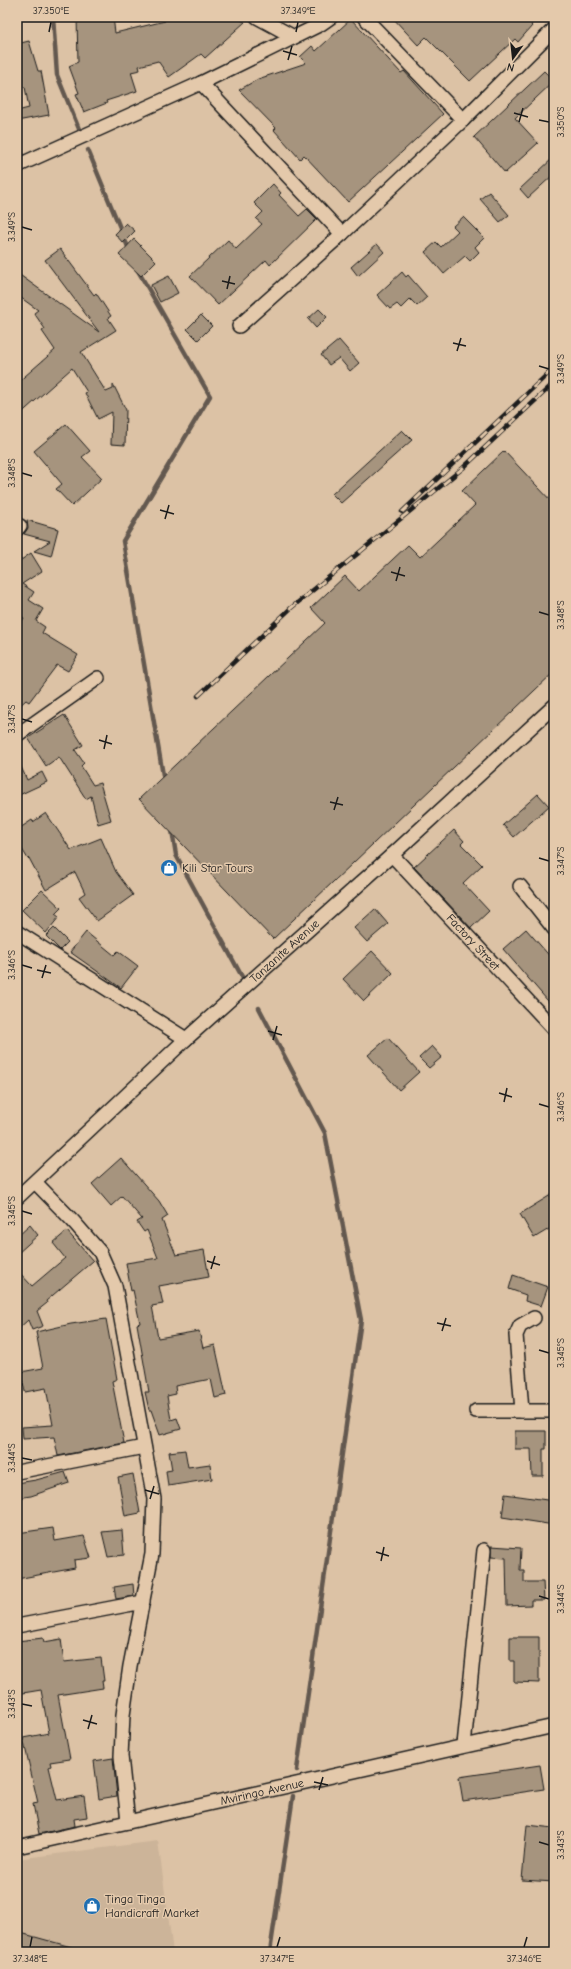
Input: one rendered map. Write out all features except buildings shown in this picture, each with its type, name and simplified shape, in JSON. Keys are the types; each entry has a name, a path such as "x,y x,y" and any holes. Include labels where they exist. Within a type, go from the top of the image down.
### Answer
{"street":[{"path":"258,17 294,37"},
{"path":"17,166 201,83 321,24 331,17"},
{"path":"364,17 463,120"},
{"path":"239,326 342,234 463,120 554,29"},
{"path":"201,83 342,234"},
{"path":"17,735 98,678"},
{"name":"Tanzanite Avenue","path":"17,1198 186,1039 392,855 554,706"},
{"name":"Factory Street","path":"392,855 554,1029"},
{"path":"520,886 554,928"},
{"path":"17,932 186,1039"},
{"path":"35,1182 73,1220 100,1252 114,1286 154,1499 152,1554 130,1666 123,1715 121,1756 128,1822"},
{"path":"522,1411 516,1335 520,1326 534,1318"},
{"path":"476,1411 554,1411"},
{"path":"17,1472 144,1447"},
{"path":"464,1745 484,1550"},
{"path":"17,1626 143,1602"},
{"name":"Mviringo Avenue","path":"17,1847 464,1745 554,1726"}],"shaded area":[{"name":"Tinga Tinga Handicraft Market","path":"158,1841 173,1952 17,1952 17,1859"}],"waterway":[{"path":"53,17 57,75 79,129"},
{"path":"88,150 130,252"},
{"path":"137,269 210,396 123,541 164,781"},
{"path":"172,830 176,855 246,984"},
{"path":"259,1008 325,1133 361,1320 297,1770"},
{"path":"270,1952 293,1796"}],"railway":[{"path":"402,512 554,368"},
{"path":"198,696 291,608 463,468 554,383"}],"place":[{"name":"Kili Star Tours","path":"169,868"},
{"name":"Tinga Tinga Handicraft Market","path":"92,1906"}]}
